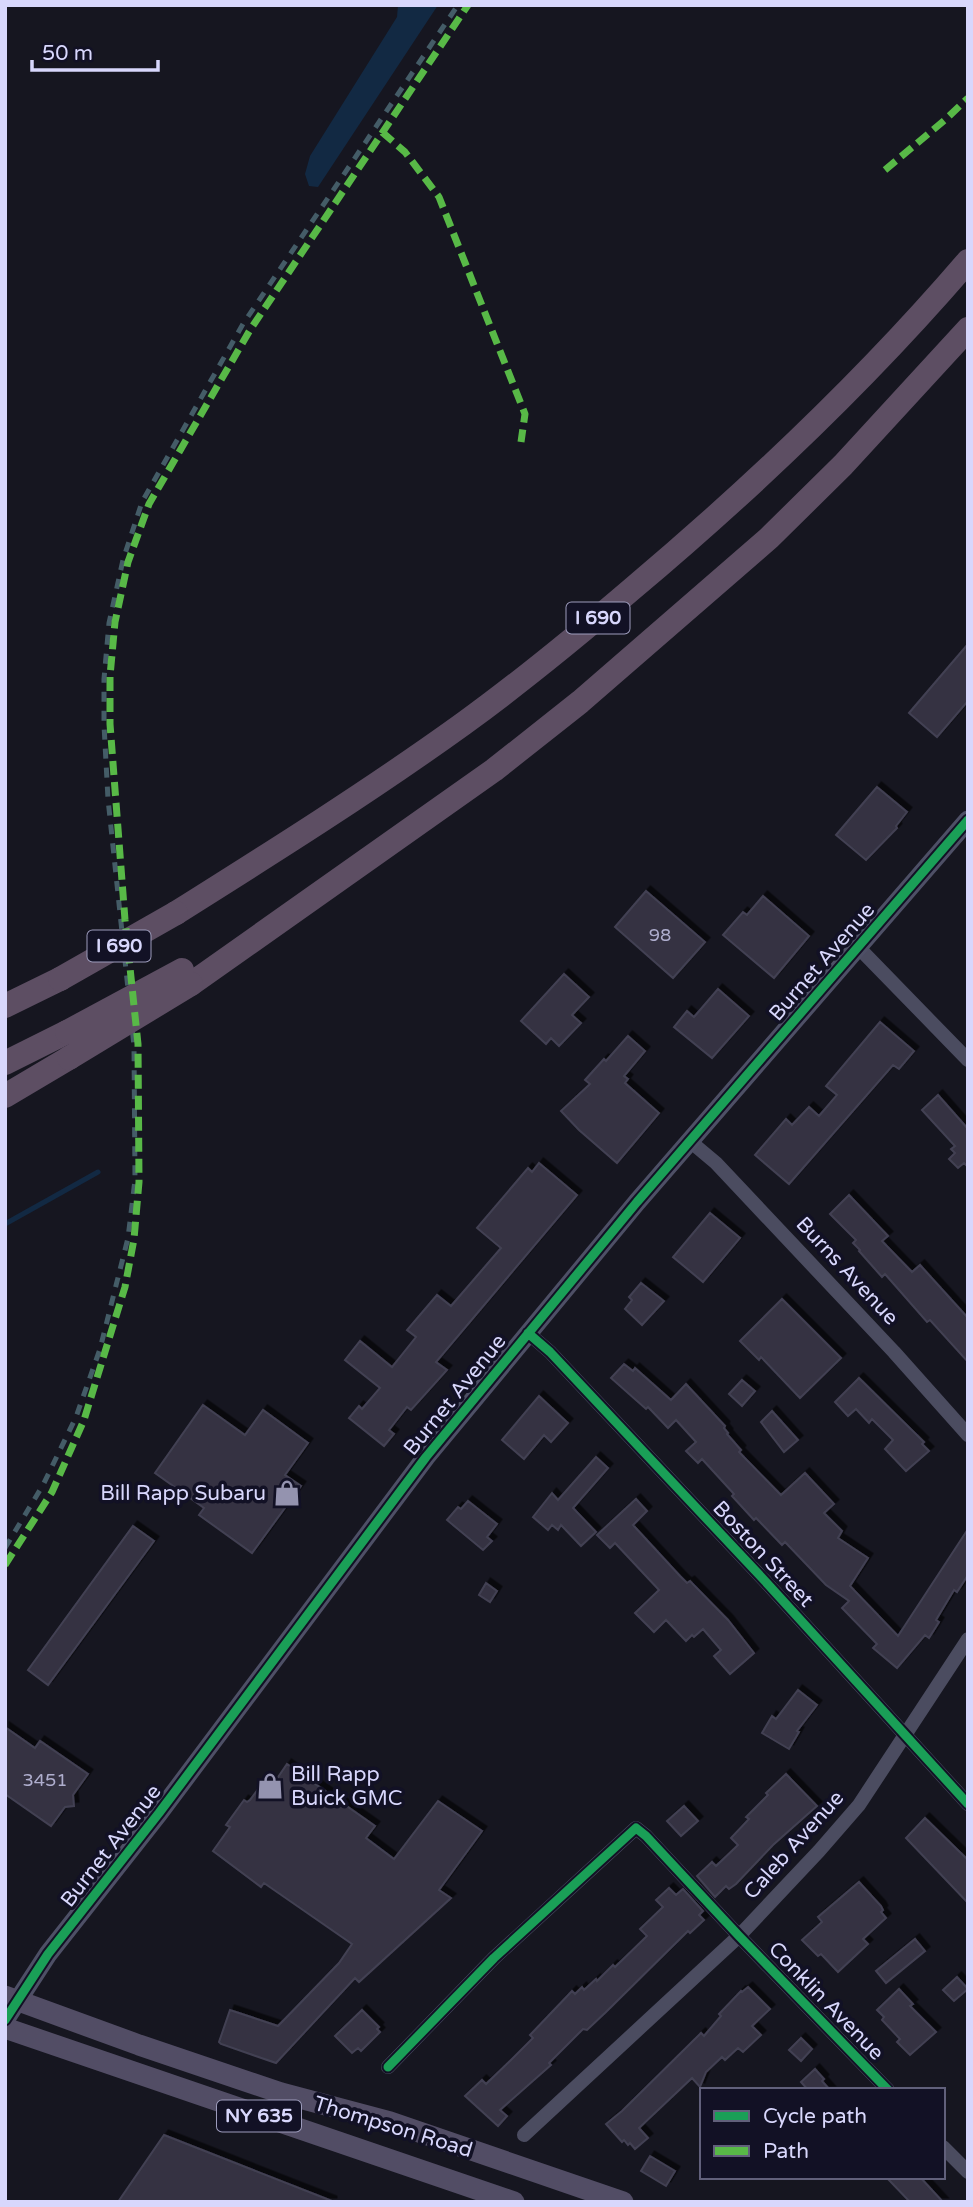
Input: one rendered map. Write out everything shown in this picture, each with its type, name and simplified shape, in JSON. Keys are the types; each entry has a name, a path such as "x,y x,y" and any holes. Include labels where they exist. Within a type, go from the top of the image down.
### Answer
{"highway":[{"name":"I 690","path":"5,1006 60,979 176,913 344,807 464,723 580,634 697,535 802,438 923,313 968,261"},
{"name":"I 690","path":"5,1063 186,977 333,886 494,770 580,702 769,538 843,465 968,329"},
{"path":"5,1096 69,1058 186,977"}],"main road":[{"name":"Thompson Road","path":"12,1998 281,2093 390,2122 623,2202"},
{"name":"Thompson Road","path":"5,2028 514,2202"}],"street":[{"name":"Burnet Avenue","path":"5,2020 12,1998 182,1783 426,1457 631,1210 966,825"},
{"path":"858,947 968,1060"},
{"name":"Burns Avenue","path":"691,1142 716,1163 894,1352 968,1435"},
{"name":"Boston Street","path":"528,1333 550,1352 755,1571 968,1804"},
{"name":"Caleb Avenue","path":"524,2135 739,1936 859,1805 968,1639"},
{"name":"Conklin Avenue","path":"388,2067 494,1958 636,1828 886,2088"},
{"path":"945,2149 968,2172"}],"water":[{"path":"398,5 438,5 318,187 309,186 305,174 310,156 397,17"}],"building":[{"path":"968,644 968,701 937,737 909,713"},
{"path":"877,787 907,812 897,828 866,860 836,835"},
{"path":"646,891 705,942 673,978 615,927"},
{"path":"763,896 809,936 774,978 723,935 743,912 747,915"},
{"path":"564,974 589,997 572,1015 581,1023 559,1046 551,1038 546,1044 521,1021"},
{"path":"718,989 749,1016 712,1058 674,1027 687,1011 694,1017"},
{"path":"880,1022 914,1051 899,1069 893,1065 789,1184 755,1155 786,1119 792,1125 809,1107 819,1116 837,1095 826,1086"},
{"path":"628,1036 645,1051 624,1076 628,1079 625,1083 659,1113 617,1163 561,1111 590,1084 585,1080"},
{"path":"938,1095 968,1129 968,1167 964,1163 958,1168 949,1159 955,1153 951,1149 955,1146 922,1110"},
{"path":"539,1163 577,1195 436,1362 447,1370 411,1410 407,1407 389,1430 394,1434 384,1446 349,1418 359,1406 362,1409 380,1388 345,1360 360,1341 392,1367 416,1337 407,1330 437,1295 451,1306 501,1248 477,1228 528,1168 532,1172"},
{"path":"849,1195 888,1236 882,1241 912,1272 920,1265 968,1318 968,1362 930,1320 927,1322 885,1274 882,1277 853,1243 856,1240 830,1214"},
{"path":"710,1213 740,1238 703,1282 673,1257"},
{"path":"641,1283 664,1301 642,1325 625,1309 632,1300 629,1297"},
{"path":"782,1299 841,1358 800,1398 761,1357 759,1360 740,1341"},
{"path":"624,1364 633,1371 635,1368 671,1400 686,1384 725,1426 727,1434 741,1450 739,1452 781,1495 805,1473 834,1504 824,1513 842,1531 838,1538 868,1558 850,1586 898,1636 968,1529 968,1575 957,1592 954,1590 936,1620 939,1622 929,1638 925,1635 897,1668 873,1648 877,1644 842,1608 849,1601 826,1585 785,1542 782,1545 756,1518 754,1520 702,1459 698,1463 686,1451 696,1442 676,1420 668,1428 648,1407 646,1409 611,1378"},
{"path":"859,1378 924,1442 922,1444 929,1451 906,1471 885,1449 893,1440 872,1419 869,1423 856,1409 848,1416 835,1402"},
{"path":"742,1380 755,1391 742,1406 729,1394"},
{"path":"539,1396 568,1423 551,1442 544,1435 524,1459 502,1440"},
{"path":"203,1405 245,1435 263,1410 308,1443 285,1475 301,1486 252,1553 199,1515 204,1508 155,1473"},
{"path":"772,1411 798,1440 784,1452 761,1422"},
{"path":"596,1457 608,1468 573,1508 596,1532 581,1546 561,1525 558,1530 552,1525 548,1530 533,1517 552,1493 558,1500"},
{"path":"636,1499 647,1511 633,1525 687,1583 690,1581 728,1620 754,1653 730,1674 714,1656 721,1650 703,1629 686,1641 666,1620 654,1632 635,1613 659,1590 615,1543 610,1548 597,1535"},
{"path":"468,1501 497,1524 487,1537 492,1541 483,1550 447,1520 458,1507 461,1509"},
{"path":"133,1526 154,1541 48,1685 28,1670"},
{"path":"486,1583 497,1591 490,1602 479,1595"},
{"path":"798,1690 817,1705 797,1731 799,1732 789,1749 762,1733 772,1716 776,1719"},
{"path":"5,1727 35,1748 40,1741 88,1774 73,1795 74,1806 65,1807 51,1826 5,1794"},
{"path":"287,1764 375,1826 366,1838 394,1859 438,1801 482,1831 439,1890 451,1898 359,1982 355,1978 276,2063 219,2042 230,2010 278,2026 339,1963 352,1944 264,1883 261,1887 213,1851 230,1827 226,1825 244,1800 250,1800 264,1781 272,1786"},
{"path":"786,1774 817,1806 773,1845 736,1884 729,1889 726,1886 715,1897 697,1876 712,1862 716,1866 738,1845 731,1838 749,1819 746,1817 768,1795 766,1793"},
{"path":"684,1806 698,1821 681,1836 667,1821"},
{"path":"925,1818 968,1860 968,1903 906,1838"},
{"path":"859,1882 881,1906 881,1912 886,1918 863,1939 868,1944 838,1972 821,1954 818,1956 802,1940 822,1922 818,1917"},
{"path":"669,1888 676,1895 683,1889 703,1911 699,1915 704,1920 690,1933 688,1931 587,2030 583,2029 549,2063 551,2065 500,2110 507,2116 498,2126 465,2096 482,2080 486,2084 511,2060 533,2038 530,2035 572,1991 575,1994 582,1987 584,1990 596,1979 597,1981 647,1936 640,1929 663,1907 656,1900"},
{"path":"915,1939 925,1951 886,1983 876,1971"},
{"path":"957,1977 968,1989 954,2001 943,1990"},
{"path":"748,1987 770,2009 752,2026 761,2035 743,2052 738,2048 725,2060 722,2057 706,2072 700,2087 692,2078 639,2128 648,2138 635,2149 630,2143 628,2145 624,2140 622,2142 606,2124 701,2033 704,2036 721,2016 719,2014"},
{"path":"899,1989 913,2004 910,2006 936,2032 910,2055 897,2042 900,2039 882,2020 884,2017 877,2010"},
{"path":"362,2010 379,2027 377,2029 380,2032 361,2051 358,2048 352,2053 335,2036"},
{"path":"801,2038 812,2049 801,2061 789,2050"},
{"path":"815,2069 828,2088 806,2088 801,2082"},
{"path":"164,2135 332,2201 332,2202 118,2202"},
{"path":"650,2156 675,2171 666,2186 641,2171"},
{"path":"888,2179 922,2179 943,2202 910,2202"}],"waterway":[{"path":"5,1224 98,1172"}],"railway":[{"path":"5,1548 43,1485 76,1417 100,1349 128,1238 135,1180 134,1046 108,799 104,725 104,679 109,623 123,560 142,502 243,324 458,5"}],"marked path":[{"path":"5,1565 52,1492 84,1420 125,1287 134,1239 139,1182 138,1044 125,920 110,724 110,676 115,622 128,562 149,504 250,330 468,5"},
{"path":"885,170 968,98"},
{"path":"382,132 405,152 439,197 525,414 521,442"}],"cycle path":[{"path":"5,2020 48,1954 159,1813 426,1457 637,1202 968,820"},
{"path":"528,1333 550,1352 765,1581 968,1804"},
{"path":"388,2067 494,1958 636,1828 886,2088"}],"place":[{"name":"Bill Rapp Subaru","path":"287,1493"},
{"name":"Bill Rapp Buick GMC","path":"270,1786"}]}
